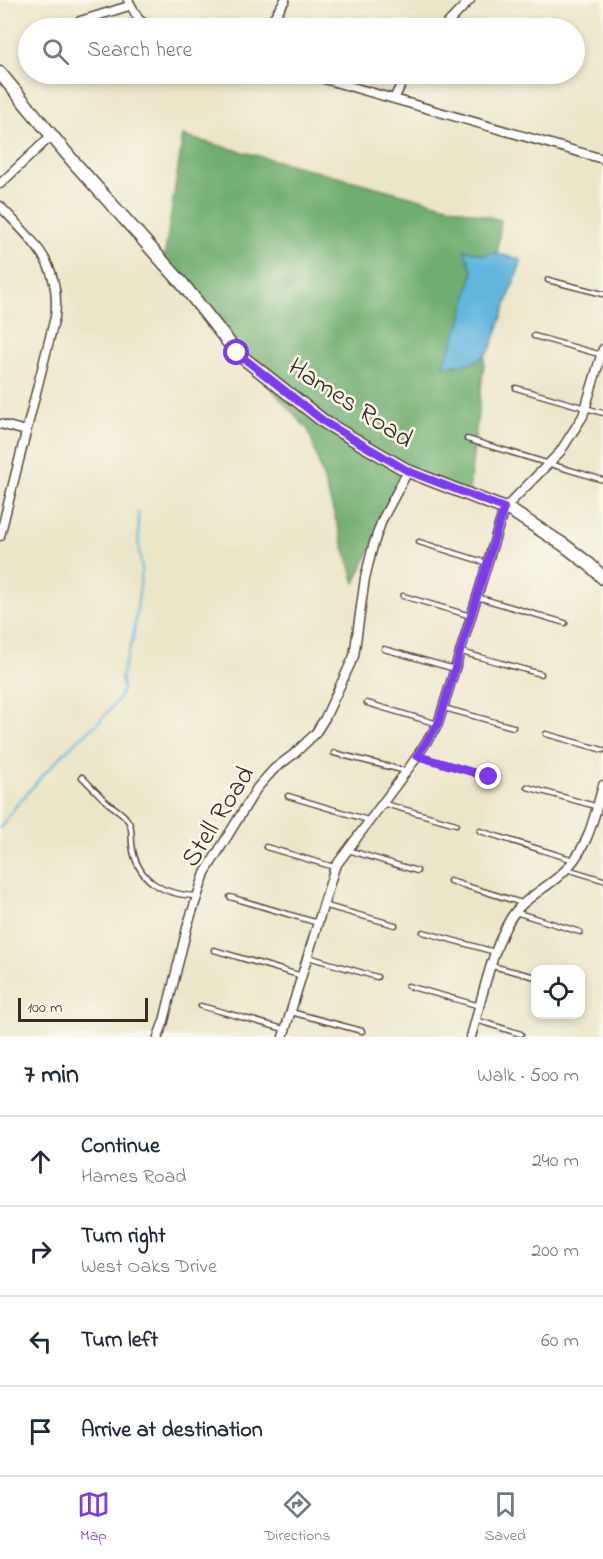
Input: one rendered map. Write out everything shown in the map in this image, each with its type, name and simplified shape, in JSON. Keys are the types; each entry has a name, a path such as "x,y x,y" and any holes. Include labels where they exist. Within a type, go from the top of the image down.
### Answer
{"street":[{"path":"273,18 285,0"},
{"path":"453,18 470,0"},
{"path":"88,18 128,3 138,18"},
{"name":"Hames Road","path":"0,73 51,136 181,282 237,353 326,423 408,471 504,508 564,545 603,578"},
{"path":"342,84 603,157"},
{"path":"394,99 401,84"},
{"path":"0,184 51,136"},
{"path":"0,206 45,256 56,288 56,317 0,536"},
{"path":"284,1033 334,867 417,756 438,724 504,508 560,452 583,416 602,353"},
{"path":"0,424 27,431"},
{"name":"Stell Road","path":"158,1037 188,924 205,873 257,788 274,769 315,734 354,656 365,578 373,546 382,520 408,471"},
{"path":"471,1037 503,931 515,912 524,903 576,861 588,837 603,785"}],"lane":[{"path":"548,280 603,294"},
{"path":"534,336 602,353"},
{"path":"516,388 603,413"},
{"path":"467,439 603,480"},
{"path":"419,542 487,562"},
{"path":"403,596 471,616"},
{"path":"477,597 565,623"},
{"path":"384,649 455,669"},
{"path":"460,651 541,674"},
{"path":"367,703 438,724"},
{"path":"443,708 513,727"},
{"path":"546,734 603,750"},
{"path":"334,753 406,771"},
{"path":"417,756 489,777"},
{"path":"82,777 126,818 132,829 135,859 144,874 156,887 170,893 197,896"},
{"path":"527,788 597,807"},
{"path":"288,796 369,820"},
{"path":"382,803 456,824"},
{"path":"593,820 603,822"},
{"path":"480,831 576,861"},
{"path":"266,847 334,867"},
{"path":"347,850 417,871"},
{"path":"567,869 603,880"},
{"path":"450,881 524,903"},
{"path":"230,897 318,923"},
{"path":"323,905 395,925"},
{"path":"515,912 580,932"},
{"path":"423,932 496,952"},
{"path":"214,950 302,976"},
{"path":"307,957 377,977"},
{"path":"492,966 531,976"},
{"path":"408,986 480,1006"},
{"path":"201,1006 284,1033"},
{"path":"291,1012 362,1031"},
{"path":"476,1020 520,1034"}],"green space":[{"path":"183,136 501,220 468,498 406,472 355,583 309,431 163,266"}],"water":[{"path":"464,249 484,255 492,253 520,259 521,262 491,348 475,361 443,367 461,321 473,272"}],"waterway":[{"path":"0,828 44,774 72,745 97,724 118,700 123,689 121,676 133,639 142,570 138,512"}],"route":[{"path":"237,353 326,423 408,471 504,508 438,724 417,756 489,777"}]}
